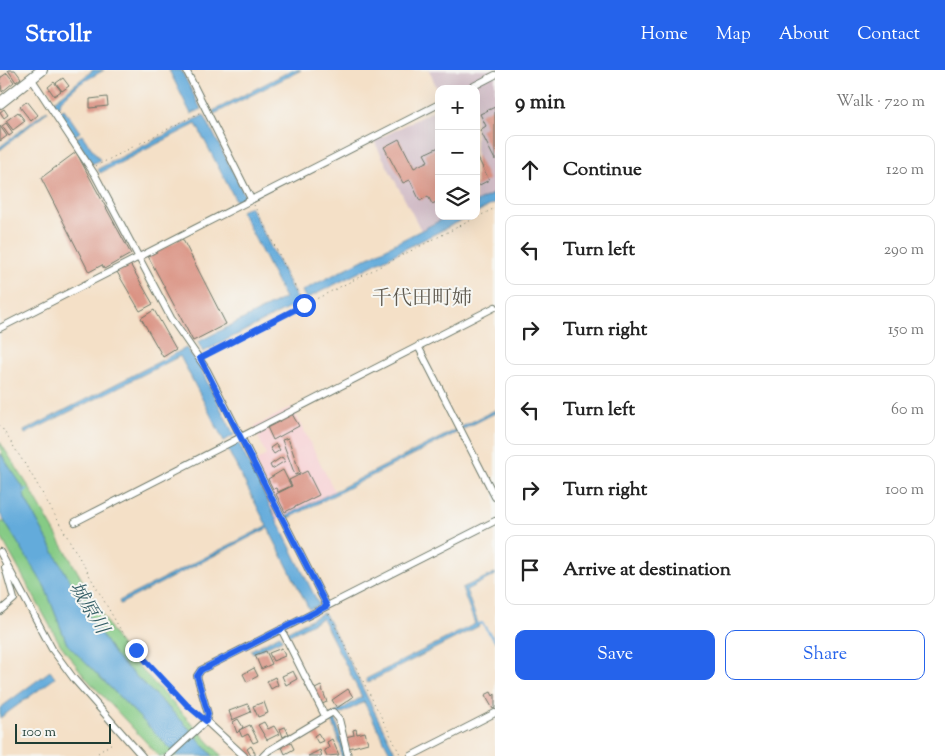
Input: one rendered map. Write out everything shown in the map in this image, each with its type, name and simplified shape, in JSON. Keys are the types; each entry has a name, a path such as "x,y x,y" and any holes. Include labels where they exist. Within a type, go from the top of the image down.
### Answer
{"highway":[{"path":"0,103 42,70"}],"street":[{"path":"186,70 252,199"},
{"path":"476,85 495,75"},
{"path":"31,78 91,168 171,318 200,358 327,606"},
{"path":"0,328 435,106"},
{"path":"76,522 495,306"},
{"path":"418,346 495,497"},
{"path":"168,756 204,722 208,714 197,676 201,670 495,521"},
{"path":"0,552 14,599 0,610"},
{"path":"0,552 52,649 74,679 142,756"},
{"path":"281,629 325,716"},
{"path":"411,756 495,713"},
{"path":"263,756 325,716 336,714 348,756"},
{"path":"204,722 244,756"}],"path":[{"path":"91,168 206,110"},
{"path":"252,199 304,305"},
{"path":"200,358 495,208"},
{"path":"0,424 33,477 118,627 136,650 204,722"},
{"path":"327,606 327,611 401,756"},
{"path":"94,756 112,743"}],"shaded area":[{"path":"429,70 495,70 495,194 480,202 480,85 436,85"},
{"path":"435,110 435,220 445,220 422,232 374,141"},
{"path":"292,407 335,492 275,522 247,467 266,455 254,427"}],"green space":[{"path":"0,442 29,487 115,637 128,655 222,756 213,756 184,723 116,657 89,616 25,499 20,484 3,457"},
{"path":"0,522 5,522 45,587 67,644 178,756 159,756 85,677 60,644 0,535"}],"water":[{"path":"93,70 104,70 79,84 61,100 60,105 56,108 53,102"},
{"path":"169,70 181,70 201,109 191,114"},
{"path":"292,70 301,70 214,114 213,111"},
{"path":"64,109 80,132 74,136 59,112"},
{"path":"48,111 0,150 0,147"},
{"path":"204,115 245,196 236,201 196,124 100,173 98,169"},
{"path":"82,135 100,160 92,164 76,138"},
{"path":"495,193 495,203 480,211 480,200"},
{"path":"250,206 299,303 203,352 198,342 285,298 241,211"},
{"path":"441,220 462,220 306,299 302,291"},
{"path":"186,348 198,364 234,435 224,441 180,356 25,434 24,431"},
{"path":"495,410 495,413 287,519 286,516"},
{"path":"238,442 319,605 309,609 268,528 120,604 119,601 267,526 227,448"},
{"path":"0,453 23,487 25,499 89,616 116,657 184,723 213,756 178,756 67,644 45,587 0,514"},
{"path":"495,573 495,575 466,590 479,626 367,683 366,679 475,624 462,588"},
{"path":"323,613 397,756 392,756 364,702 335,717 346,756 341,756 341,748 333,722 322,724 322,721 362,697 322,618 288,636 286,632"},
{"path":"280,635 282,639 253,653 251,650"},
{"path":"50,671 55,678 0,718 0,708"}],"building":[{"path":"8,70 15,70 21,78 16,82"},
{"path":"7,73 14,82 2,92 0,78"},
{"path":"63,78 69,86 62,91 56,83"},
{"path":"54,82 61,91 54,96 48,87"},
{"path":"107,97 108,106 90,108 90,99"},
{"path":"27,101 38,115 31,121 20,107"},
{"path":"495,107 495,160 480,130 486,126 480,114"},
{"path":"4,109 8,115 4,118 0,112"},
{"path":"18,112 25,121 13,130 6,121"},
{"path":"6,123 13,133 9,136 2,126"},
{"path":"0,126 7,136 0,141"},
{"path":"399,139 414,168 428,161 424,154 435,149 435,203 432,204 428,196 420,201 410,180 403,183 384,147"},
{"path":"76,152 131,254 104,269 102,265 89,272 41,178"},
{"path":"480,162 489,180 480,185"},
{"path":"182,238 226,324 193,341 148,256"},
{"path":"130,264 153,304 140,311 117,272"},
{"path":"154,310 176,349 163,357 141,318"},
{"path":"292,414 299,426 273,440 267,427"},
{"path":"288,438 300,473 295,475 282,440"},
{"path":"276,444 280,450 274,454 270,448"},
{"path":"282,457 285,461 272,469 270,465"},
{"path":"283,470 291,486 278,492 276,488 273,489 268,479"},
{"path":"307,471 319,495 285,512 276,494 292,486 289,480"},
{"path":"282,648 285,656 273,661 269,653"},
{"path":"266,651 272,664 261,669 255,655"},
{"path":"254,668 258,676 247,682 243,674"},
{"path":"293,671 297,679 286,685 282,676"},
{"path":"275,677 278,685 271,689 267,681"},
{"path":"321,686 327,702 322,704 313,690"},
{"path":"348,689 353,697 337,708 332,700"},
{"path":"491,692 493,696 495,694 495,708 493,709 485,695"},
{"path":"264,702 268,713 258,717 253,706"},
{"path":"248,704 251,712 232,720 229,711"},
{"path":"238,719 243,727 237,733 233,722"},
{"path":"264,722 268,729 274,726 279,734 267,740 258,725"},
{"path":"250,725 258,741 253,743 248,734 242,737 239,730"},
{"path":"285,727 289,734 283,737 280,729"},
{"path":"356,729 357,734 365,732 368,743 349,748 345,737 354,735 353,730"},
{"path":"318,733 323,741 318,743 314,736"},
{"path":"332,739 339,755 327,756 324,750 329,748 327,742"},
{"path":"290,741 294,749 285,754 281,745"},
{"path":"251,746 255,756 251,756 247,749"},
{"path":"320,750 322,756 308,756"}],"waterway":[{"path":"23,493 27,489"},
{"path":"479,624 482,623 495,641"}],"district":[{"name":"千代田町姉","path":"422,297"}],"route":[{"path":"136,650 187,705 206,721 208,714 197,676 201,670 327,606 200,358 304,305"}],"water label":[{"name":"城原川","path":"90,607"}]}
